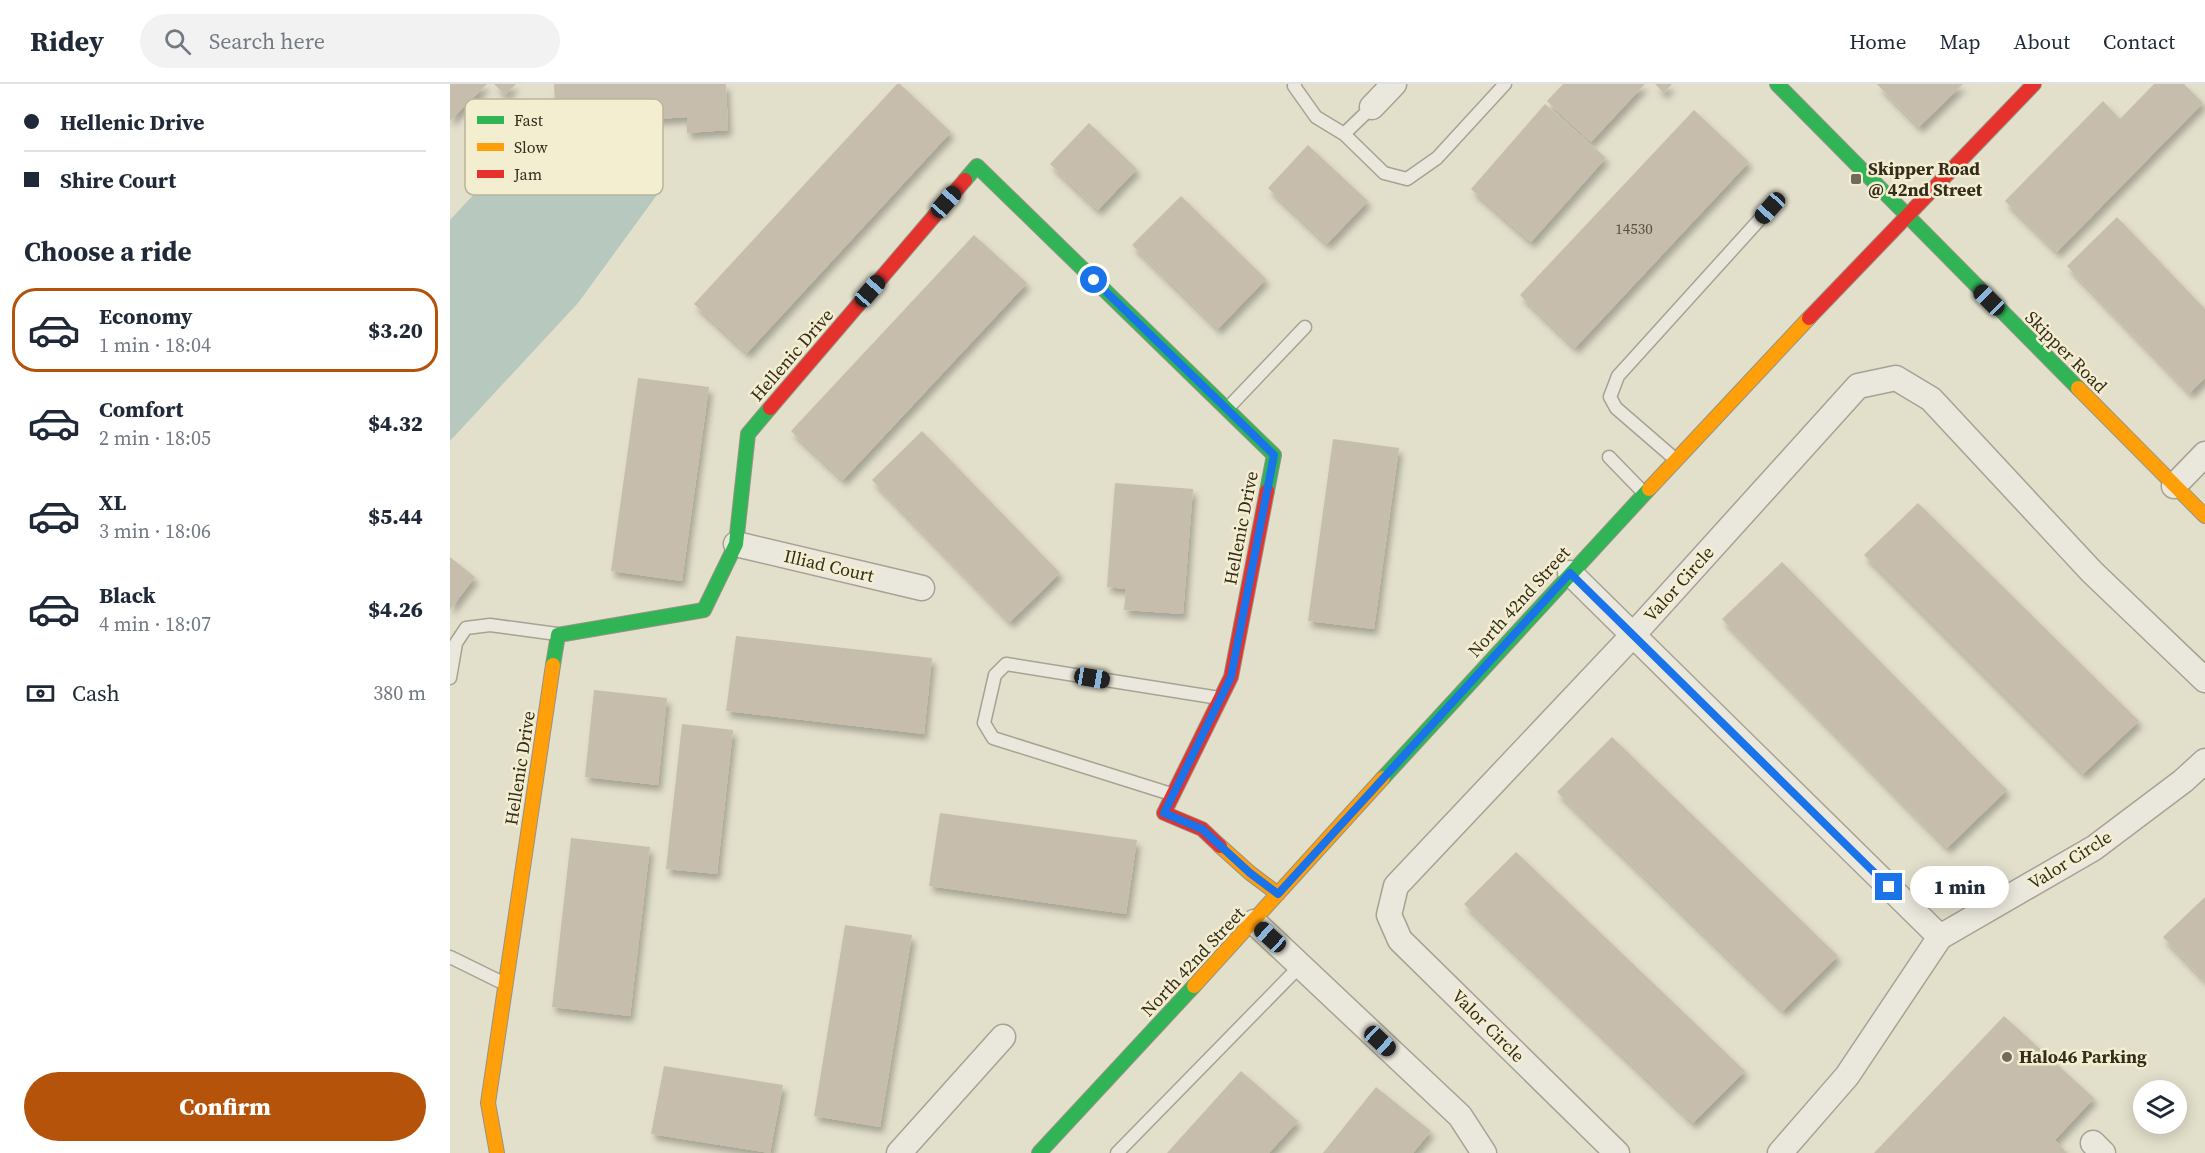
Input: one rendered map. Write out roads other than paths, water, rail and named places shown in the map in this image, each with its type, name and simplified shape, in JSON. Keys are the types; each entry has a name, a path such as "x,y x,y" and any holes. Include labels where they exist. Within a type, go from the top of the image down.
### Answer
{"street":[{"path":"1372,107 1394,84"},
{"name":"Skipper Road","path":"1777,84 1905,216 2205,516"},
{"name":"North 42nd Street","path":"1039,1153 1254,922 1570,573 1905,216 2034,84"},
{"name":"Hellenic Drive","path":"497,1153 488,1103 558,635 704,610 736,544 748,434 977,166 1274,455 1231,677 1164,813 1202,829 1250,873 1278,894"},
{"name":"Valor Circle","path":"1617,1153 1400,940 1389,915 1396,886 1633,634 1858,386 1896,378 1931,399 2092,572 2205,680"},
{"path":"2174,486 2205,454"},
{"name":"Illiad Court","path":"736,544 922,588"},
{"path":"1570,573 1940,937"},
{"name":"Valor Circle","path":"1780,1153 1847,1076 1940,937 2094,848 2183,781 2205,761"},
{"path":"1254,922 1460,1116 1479,1150"},
{"path":"899,1153 1003,1037"}],"lane":[{"path":"1294,84 1316,117 1344,134 1384,172 1407,179 1437,158 1504,84"},
{"path":"1344,134 1372,107"},
{"path":"1676,460 1616,408 1610,397 1618,376 1770,208"},
{"path":"1227,409 1305,327"},
{"path":"1608,457 1645,493"},
{"path":"450,678 456,643 466,628 490,625 558,635"},
{"path":"1173,794 993,738 984,723 995,675 1006,664 1220,698"},
{"path":"450,957 506,985"},
{"path":"1117,1153 1300,966"}],"place":[{"name":"Skipper Road @ 42nd Street","path":"1856,179"},
{"name":"Halo46 Parking","path":"2007,1057"}]}
